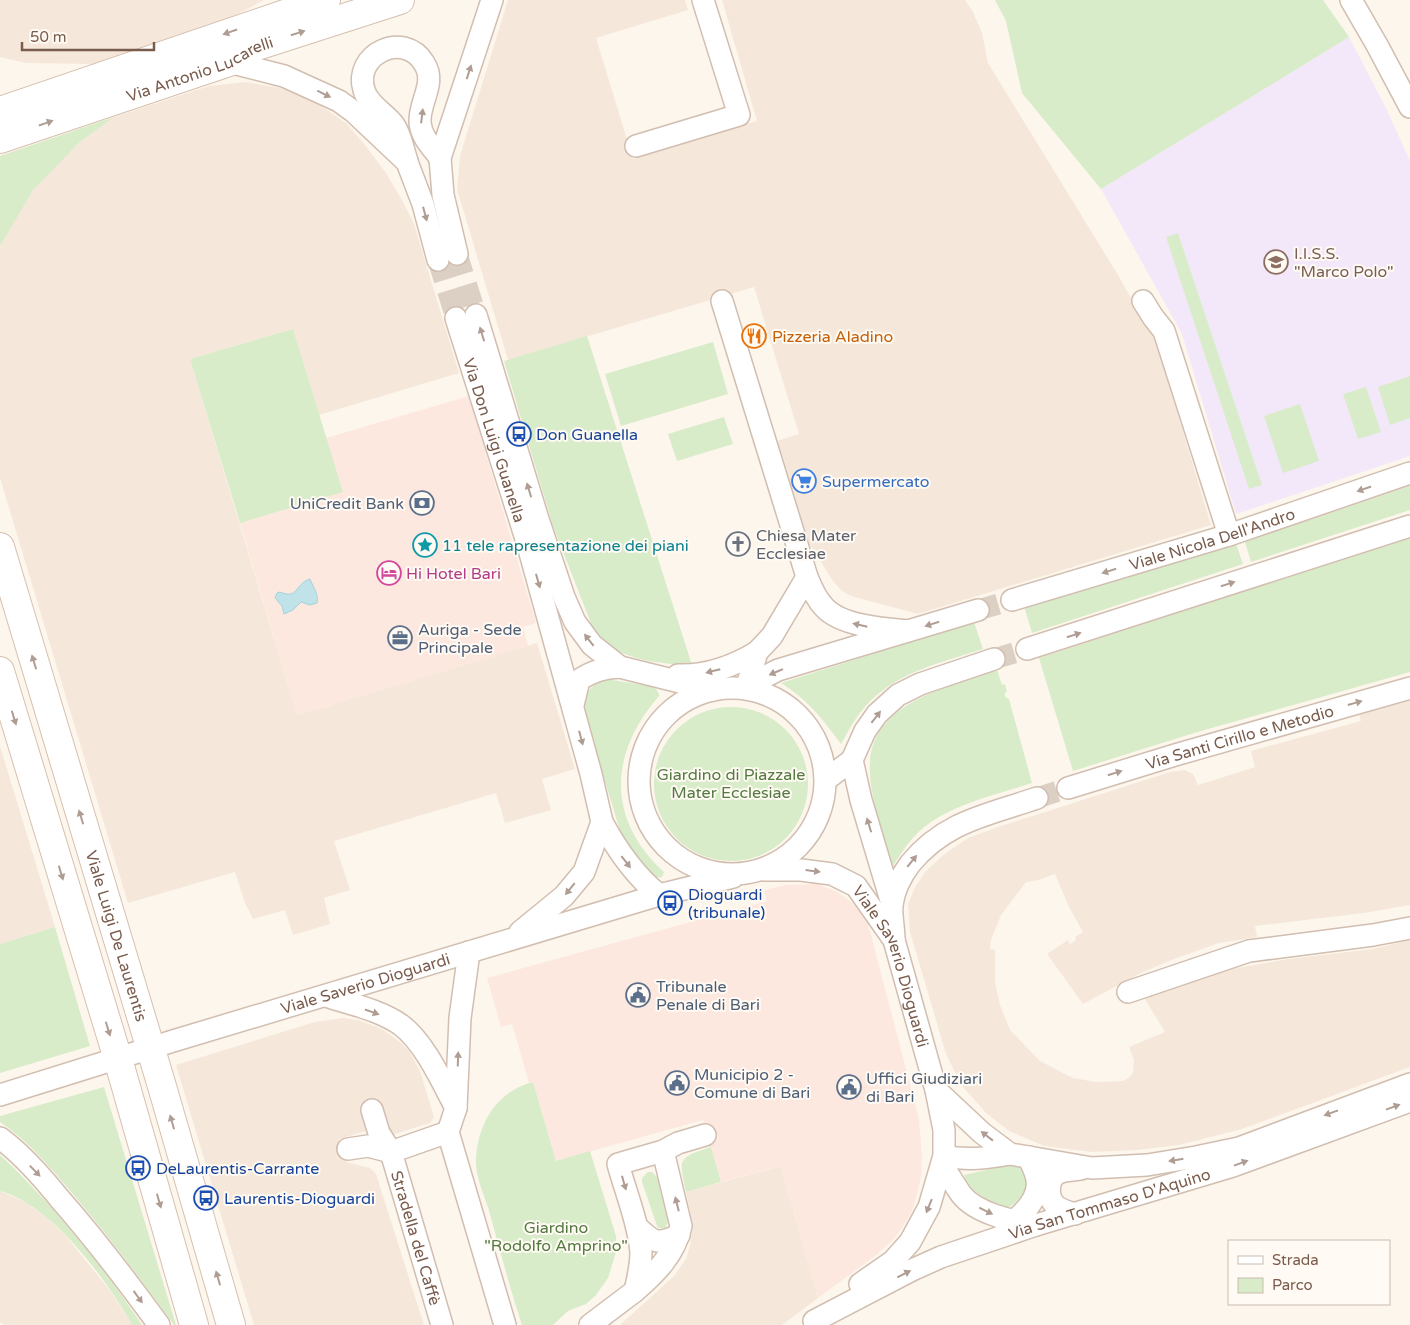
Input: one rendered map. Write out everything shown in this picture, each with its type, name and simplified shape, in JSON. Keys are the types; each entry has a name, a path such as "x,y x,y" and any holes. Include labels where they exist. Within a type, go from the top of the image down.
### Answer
{"street":[{"path":"258,34 280,0"},
{"name":"Via Antonio Lucarelli","path":"0,139 228,62 258,34 326,0"},
{"name":"Via Antonio Lucarelli","path":"0,111 258,34 400,0"},
{"path":"440,158 425,138 420,121 430,84 429,73 425,63 409,49 387,48 378,52 364,70 364,91 370,101 396,127 423,204 447,257 440,158 492,0"},
{"path":"636,146 738,115 703,0"},
{"path":"1351,0 1378,45 1410,108"},
{"path":"228,62 284,76 339,101 354,112 407,162"},
{"path":"722,301 807,577 814,594 824,609 848,622 871,627 908,631"},
{"path":"1143,301 1164,331 1229,535"},
{"name":"Via Don Luigi Guanella","path":"620,667 592,645 575,622 564,597 466,316 597,794 602,822 616,848 628,864 659,895"},
{"name":"Viale Nicola Dell'Andro","path":"1012,600 1229,535 1410,474"},
{"path":"1027,649 1410,526"},
{"name":"Viale Luigi De Laurentis","path":"0,547 151,1048 231,1325"},
{"path":"648,675 686,676 712,673 740,662 757,652 772,636 807,577"},
{"path":"733,877 701,869 672,853 653,831 639,800 640,770 643,753 663,715 680,704 712,690 747,686 778,670 978,610"},
{"path":"747,686 757,652"},
{"path":"827,779 852,760 877,714 898,695 920,684 994,659"},
{"name":"Via Don Luigi Guanella","path":"573,707 579,680 592,671 604,668 620,667 712,690"},
{"path":"0,671 118,1059 194,1325"},
{"path":"747,686 781,701 796,713 809,728 825,760 827,779 824,804 813,828 800,846 764,870"},
{"name":"Via Santi Cirillo e Metodio","path":"1068,788 1174,755 1410,688"},
{"name":"Viale Saverio Dioguardi","path":"852,760 861,800 892,905"},
{"path":"894,940 892,905 899,878 919,853 933,840 949,830 979,817 1037,798"},
{"name":"Via Don Luigi Guanella","path":"508,940 564,896 584,872 602,822"},
{"name":"Viale Saverio Dioguardi","path":"0,1095 659,895 764,870 801,870 832,874 856,886 894,940 936,1090 944,1130 943,1160 929,1207 910,1242 893,1261 873,1276 844,1293 812,1323"},
{"path":"856,886 878,884 885,880"},
{"path":"1128,992 1249,951 1373,935 1410,928"},
{"path":"468,952 460,1018 456,1108 448,1132 505,1325"},
{"path":"326,996 381,1015 401,1025 415,1039 427,1056 456,1108"},
{"name":"Via San Tommaso D'Aquino","path":"936,1090 982,1133 1019,1156 1092,1168 1146,1165 1196,1158 1239,1148 1410,1084"},
{"name":"Via San Tommaso D'Aquino","path":"812,1323 912,1270 941,1257 1036,1225 1233,1166 1410,1101"},
{"name":"Stradella del Caffè","path":"372,1110 379,1133 391,1152 442,1325"},
{"name":"Stradella del Caffè","path":"348,1149 368,1146 391,1152 448,1132"},
{"path":"635,1291 640,1271 641,1253 636,1227 618,1164 663,1151 678,1143 705,1135"},
{"path":"0,1138 9,1144 45,1181 71,1211 104,1251 159,1325"},
{"path":"590,1325 635,1291 655,1273 668,1258 679,1235 681,1226 680,1216 663,1151"},
{"path":"986,1243 1014,1221 1026,1209 1035,1197 1037,1179 1019,1156 943,1160 962,1196 983,1210 1014,1221 1036,1225"},
{"path":"1075,1214 1057,1207 1052,1200 1049,1187 1059,1172 1092,1168"},
{"path":"636,1227 650,1239 664,1242 679,1235"}],"shaded area":[{"path":"0,0 264,0 234,16 93,64 26,63 0,57"},
{"path":"508,0 685,0 688,10 596,38 633,159 757,121 722,0 965,0 973,12 982,33 988,63 1118,275 1156,342 1211,525 918,614 851,596 842,591 833,581 809,543 777,441 799,434 754,287 508,360 457,189 460,156"},
{"name":"I.I.S.S. \"Marco Polo\"","path":"1349,37 1386,108 1410,161 1410,456 1236,514 1182,334 1101,189"},
{"path":"246,82 285,89 318,104 346,123 386,173 414,224 459,373 319,415 293,329 190,359 297,715 537,643 575,769 542,779 551,810 505,823 496,793 334,841 350,890 324,898 330,924 293,935 285,910 253,919 245,903 235,872 128,903 0,478 0,246 10,226 33,190 53,169 80,142 114,117 209,86"},
{"path":"469,396 536,623 523,627 528,646 297,715 240,523 343,492 326,438"},
{"path":"1410,700 1410,905 1364,913 1255,926 1257,937 1219,943 1174,959 1139,974 1083,1004 1047,954 1068,940 1070,944 1076,940 1075,937 1083,932 1069,907 1055,874 1039,880 1026,882 1001,915 991,940 990,949 995,950 995,982 1000,1005 1010,1030 1040,1061 1073,1078 1096,1082 1123,1081 1130,1077 1133,1072 1134,1060 1129,1047 1165,1032 1143,996 1225,970 1289,959 1373,949 1410,940 1410,1067 1242,1129 1179,1145 1137,1150 1092,1152 1044,1146 1009,1131 986,1113 962,1086 946,1054 910,932 908,904 915,887 926,871 942,856 968,838 1001,826 1170,772 1185,770 1193,774 1198,785 1255,767 1251,751 1361,721 1359,713"},
{"path":"0,746 55,927 0,944"},
{"path":"817,884 837,892 854,904 867,922 919,1119 922,1159 921,1177 917,1194 912,1211 902,1228 892,1241 875,1256 818,1298 781,1166 721,1182 703,1120 556,1161 533,1082 529,1083 512,1024 501,1027 487,978 767,901 764,891 773,888 787,885"},
{"path":"343,1018 358,1020 382,1029 409,1051 420,1071 434,1117 430,1123 395,1134 389,1131 387,1125 339,1139 346,1162 370,1168 376,1174 424,1325 254,1325 176,1065 315,1022"},
{"path":"781,1166 818,1298 782,1325 620,1325 674,1276 686,1259 693,1226 686,1192"},
{"path":"0,1191 25,1202 46,1217 66,1236 111,1292 132,1325 4,1325 0,1322"}],"green space":[{"path":"995,0 1323,0 1349,37 1101,189 1022,93 1006,21"},
{"path":"114,117 80,142 33,190 0,246 0,156"},
{"path":"1178,233 1262,485 1249,489 1166,237"},
{"path":"293,329 343,492 240,523 190,359"},
{"path":"587,336 692,665 669,664 634,657 612,648 600,639 590,621 553,526 504,361"},
{"path":"713,342 728,394 621,426 605,374"},
{"path":"1410,376 1410,418 1390,425 1378,387"},
{"path":"1366,387 1381,432 1358,439 1343,394"},
{"path":"1300,404 1319,461 1283,473 1264,416"},
{"path":"724,417 733,444 677,461 668,434"},
{"path":"1410,486 1410,510 1251,562 1245,542"},
{"path":"1410,538 1410,672 1194,733 1073,771 1039,658"},
{"path":"1236,544 1243,564 1032,633 1024,606"},
{"path":"974,622 983,649 919,670 889,686 876,696 861,712 841,744 814,710 781,683"},
{"path":"997,670 1002,685 1005,684 1007,692 1005,692 1005,697 1009,699 1032,783 980,799 942,815 925,826 914,837 893,866 871,788 870,762 874,741 885,724 900,710 918,699 959,682"},
{"path":"606,679 655,687 659,694 642,718 631,740 623,763 621,786 624,808 632,830 645,852 664,872 662,877 656,877 644,868 620,831 584,711 585,699 591,688"},
{"name":"Giardino di Piazzale Mater Ecclesiae","path":"731,707 746,708 761,713 786,729 802,754 807,769 807,799 802,814 786,839 761,855 746,860 731,861 716,860 701,855 676,839 660,814 655,799 654,784 655,769 660,754 676,729 701,713 716,708"},
{"path":"55,927 90,1046 0,1073 0,944"},
{"name":"Giardino \"Rodolfo Amprino\"","path":"533,1082 556,1161 590,1151 616,1236 616,1252 608,1278 596,1295 586,1304 568,1311 553,1325 522,1325 476,1165 481,1133 485,1121 492,1110 509,1093 520,1086"},
{"path":"104,1087 176,1325 174,1325 91,1215 42,1158 0,1122 0,1116"},
{"path":"711,1147 721,1182 686,1192 682,1172 683,1161 692,1154"},
{"path":"0,1155 48,1204 73,1233 109,1278 142,1325 132,1325 93,1267 58,1228 20,1199 0,1191"},
{"path":"1003,1166 1018,1166 1025,1173 1028,1185 1018,1200 1003,1209 975,1191 964,1175"},
{"path":"648,1172 652,1172 657,1177 668,1222 665,1228 657,1226 642,1182 642,1178"}],"water":[{"path":"310,579 316,594 317,603 310,605 301,602 293,610 284,614 282,606 275,598 277,593 294,593 301,584"}],"tunnel":[{"path":"457,254 476,315"},
{"path":"438,260 456,318"},
{"path":"978,610 1012,600"},
{"path":"994,659 1027,649"},
{"path":"1037,798 1068,788"}],"place":[{"name":"I.I.S.S. \"Marco Polo\"","path":"1276,262"},
{"name":"Pizzeria Aladino","path":"754,336"},
{"name":"Don Guanella","path":"519,434"},
{"name":"Supermercato","path":"804,481"},
{"name":"UniCredit Bank","path":"422,503"},
{"name":"Chiesa Mater Ecclesiae","path":"738,544"},
{"name":"11 tele rapresentazione dei piani","path":"425,545"},
{"name":"Hi Hotel Bari","path":"389,573"},
{"name":"Auriga - Sede Principale","path":"400,638"},
{"name":"Dioguardi (tribunale)","path":"670,903"},
{"name":"Tribunale Penale di Bari","path":"638,995"},
{"name":"Municipio 2 - Comune di Bari","path":"677,1083"},
{"name":"Uffici Giudiziari di Bari","path":"849,1087"},
{"name":"DeLaurentis-Carrante","path":"138,1168"},
{"name":"Laurentis-Dioguardi","path":"206,1198"}]}
